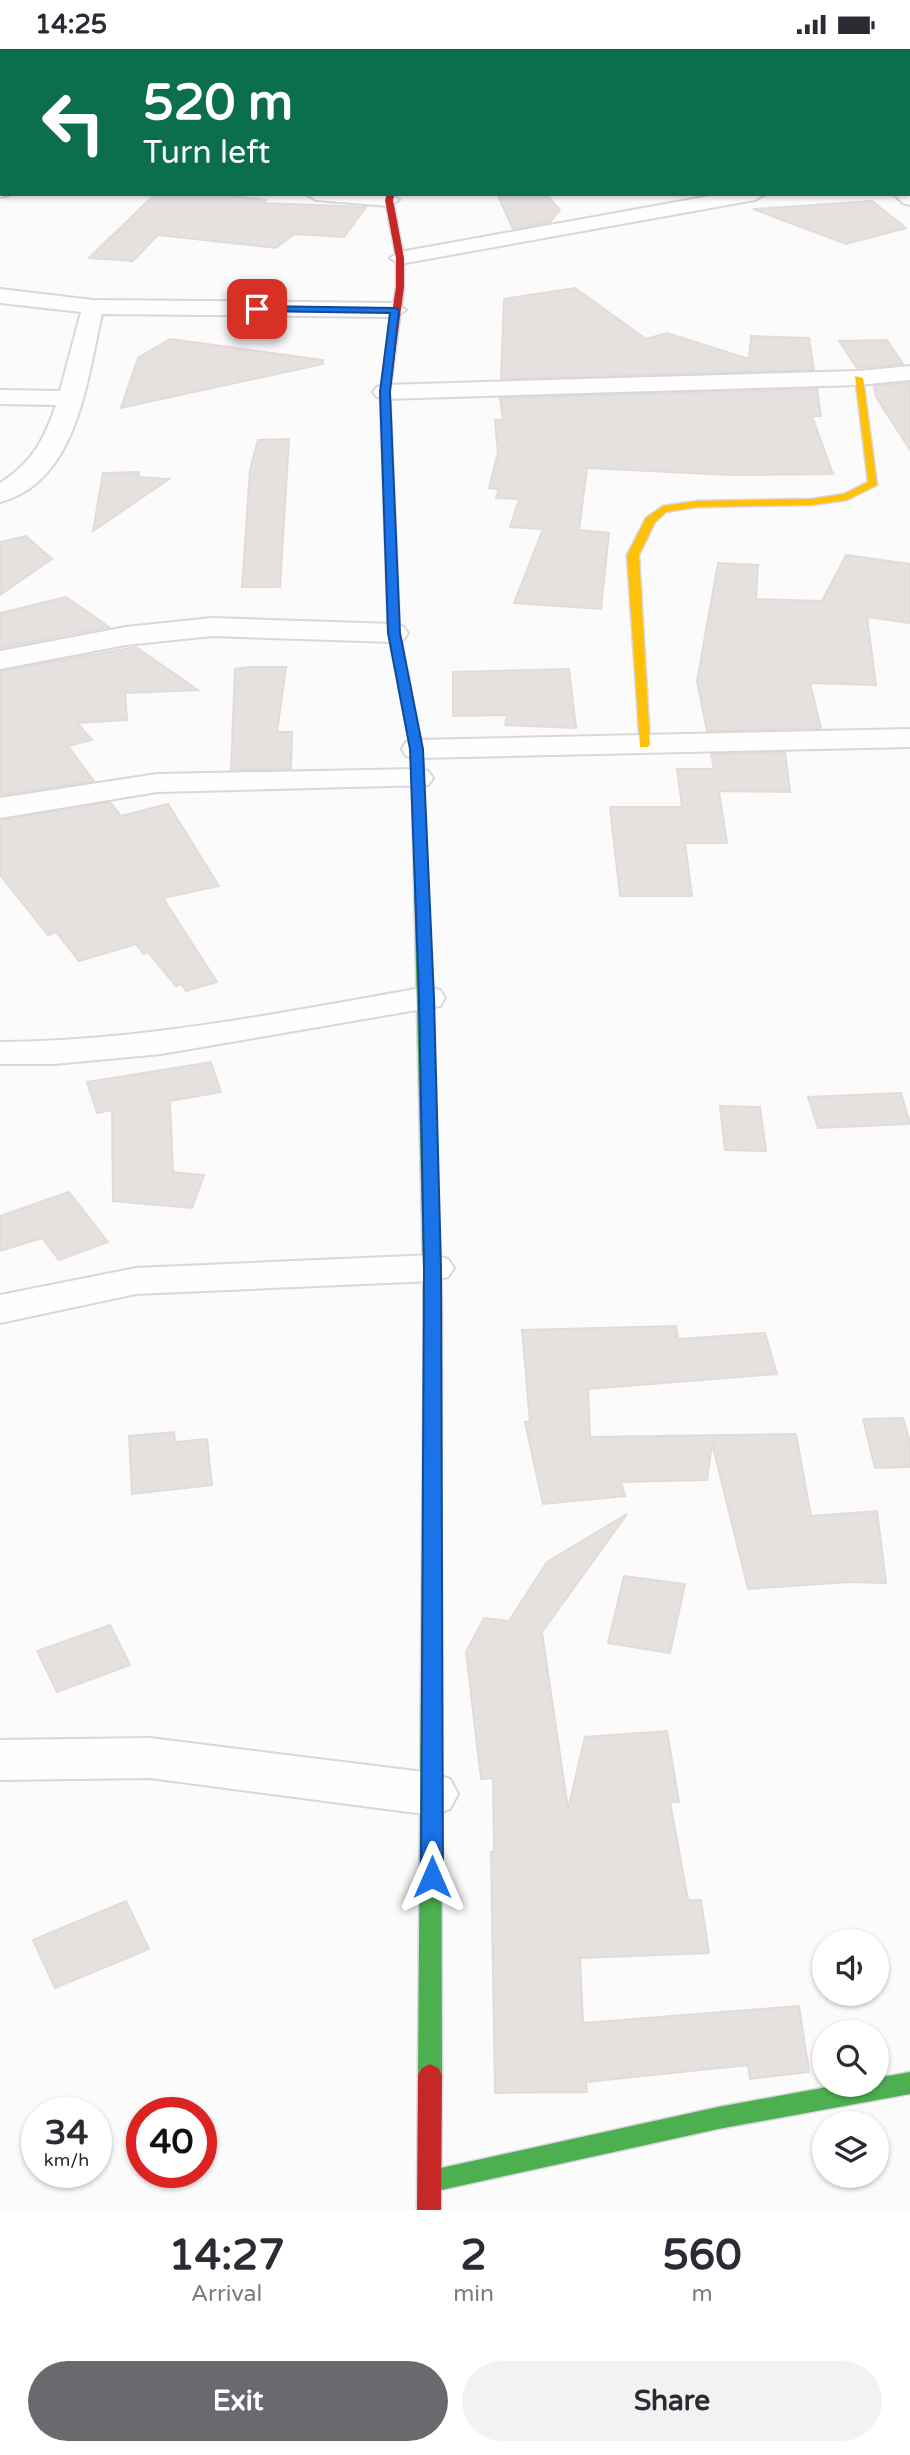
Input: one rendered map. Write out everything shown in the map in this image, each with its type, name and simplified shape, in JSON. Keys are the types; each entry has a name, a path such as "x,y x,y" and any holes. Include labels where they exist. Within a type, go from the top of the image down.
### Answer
{"street":[{"path":"365,196 390,197 400,258 400,287 385,392 394,633 417,763 427,998 433,1268 432,2181 429,2210"},
{"path":"400,258 744,196"},
{"path":"0,296 93,307 395,310"},
{"path":"0,494 30,476 51,454 70,398 93,307"},
{"path":"385,392 858,378 910,373"},
{"path":"644,744 633,555 650,520 663,509 697,503 812,502 847,497 873,483 858,378"},
{"path":"0,397 70,398"},
{"path":"0,660 126,636 212,627 394,633"},
{"path":"0,809 157,783 644,744 910,738"},
{"path":"0,1053 62,1054 130,1048 427,998"},
{"path":"0,1309 136,1281 433,1268"},
{"path":"0,1761 150,1758 432,1794"},
{"path":"432,2181 718,2118 910,2083"}],"building":[{"path":"153,196 232,196 266,200 264,203 366,207 344,237 294,234 276,248 158,235 133,261 89,258"},
{"path":"498,196 548,196 560,210 550,222 513,229"},
{"path":"872,201 906,228 846,244 753,209"},
{"path":"575,288 646,339 667,333 749,359 751,336 809,338 814,370 501,379 504,299"},
{"path":"170,339 323,360 323,364 121,408 138,358"},
{"path":"887,340 903,364 857,368 839,341"},
{"path":"910,383 910,450 876,397 874,386"},
{"path":"817,389 821,416 812,416 833,474 732,475 587,468 579,530 609,533 601,609 514,603 543,529 510,527 519,499 496,498 499,489 489,488 498,452 495,420 503,420 500,398"},
{"path":"289,439 280,587 242,587 250,470 258,440"},
{"path":"139,472 139,477 169,479 93,531 103,473"},
{"path":"26,536 52,559 0,595 0,542"},
{"path":"846,555 910,564 910,623 867,617 876,685 810,683 821,728 707,731 697,681 718,563 758,565 756,599 822,601"},
{"path":"66,597 109,627 0,648 0,613"},
{"path":"136,647 198,690 125,693 127,720 77,723 92,740 68,746 94,781 0,795 0,671"},
{"path":"286,667 277,732 292,732 291,769 231,770 235,669"},
{"path":"569,669 576,728 505,725 507,715 453,716 453,672"},
{"path":"785,752 790,792 719,791 727,843 685,843 692,896 620,896 610,807 682,807 677,769 714,769 711,754"},
{"path":"110,802 121,816 168,804 219,886 163,898 217,982 186,991 181,984 176,986 148,952 144,954 136,944 79,961 56,932 48,935 0,875 0,820"},
{"path":"211,1062 221,1092 170,1101 173,1172 204,1175 192,1208 113,1201 112,1110 97,1113 87,1082"},
{"path":"901,1093 910,1124 818,1128 808,1097"},
{"path":"720,1106 760,1107 766,1151 725,1150"},
{"path":"69,1192 108,1242 59,1260 42,1238 0,1251 0,1216"},
{"path":"676,1326 678,1339 765,1333 777,1374 588,1389 590,1437 796,1434 811,1516 877,1511 886,1583 849,1582 748,1589 712,1443 707,1480 621,1482 625,1496 543,1504 525,1422 530,1421 522,1330"},
{"path":"903,1418 910,1442 910,1467 875,1468 863,1419"},
{"path":"174,1432 175,1442 207,1439 212,1485 132,1494 129,1436"},
{"path":"627,1514 542,1632 568,1809 585,1737 667,1731 679,1802 670,1802 688,1900 701,1900 709,1953 580,1958 583,2023 799,2006 809,2072 750,2079 748,2065 586,2082 587,2092 495,2093 491,1852 494,1852 493,1778 481,1779 466,1652 484,1618 509,1621 547,1562"},
{"path":"624,1576 685,1584 670,1653 608,1643"},
{"path":"110,1625 130,1665 57,1692 37,1651"},
{"path":"126,1901 149,1949 55,1988 33,1940"}],"traffic: fast":[{"path":"417,751 433,1312"},
{"path":"430,2075 431,1677"},
{"path":"432,2181 718,2118 910,2083"}],"traffic: slow":[{"path":"644,744 633,555 650,520 663,509 697,504 812,502 847,497 873,483 858,378"},
{"path":"431,1677 433,1312"}],"traffic: jam":[{"path":"390,196 400,258 400,287 385,392 394,633 417,751"},
{"path":"429,2210 430,2075"}],"route":[{"path":"257,309 395,310 385,392 394,633 417,749 427,998 433,1268 432,1877"}]}
